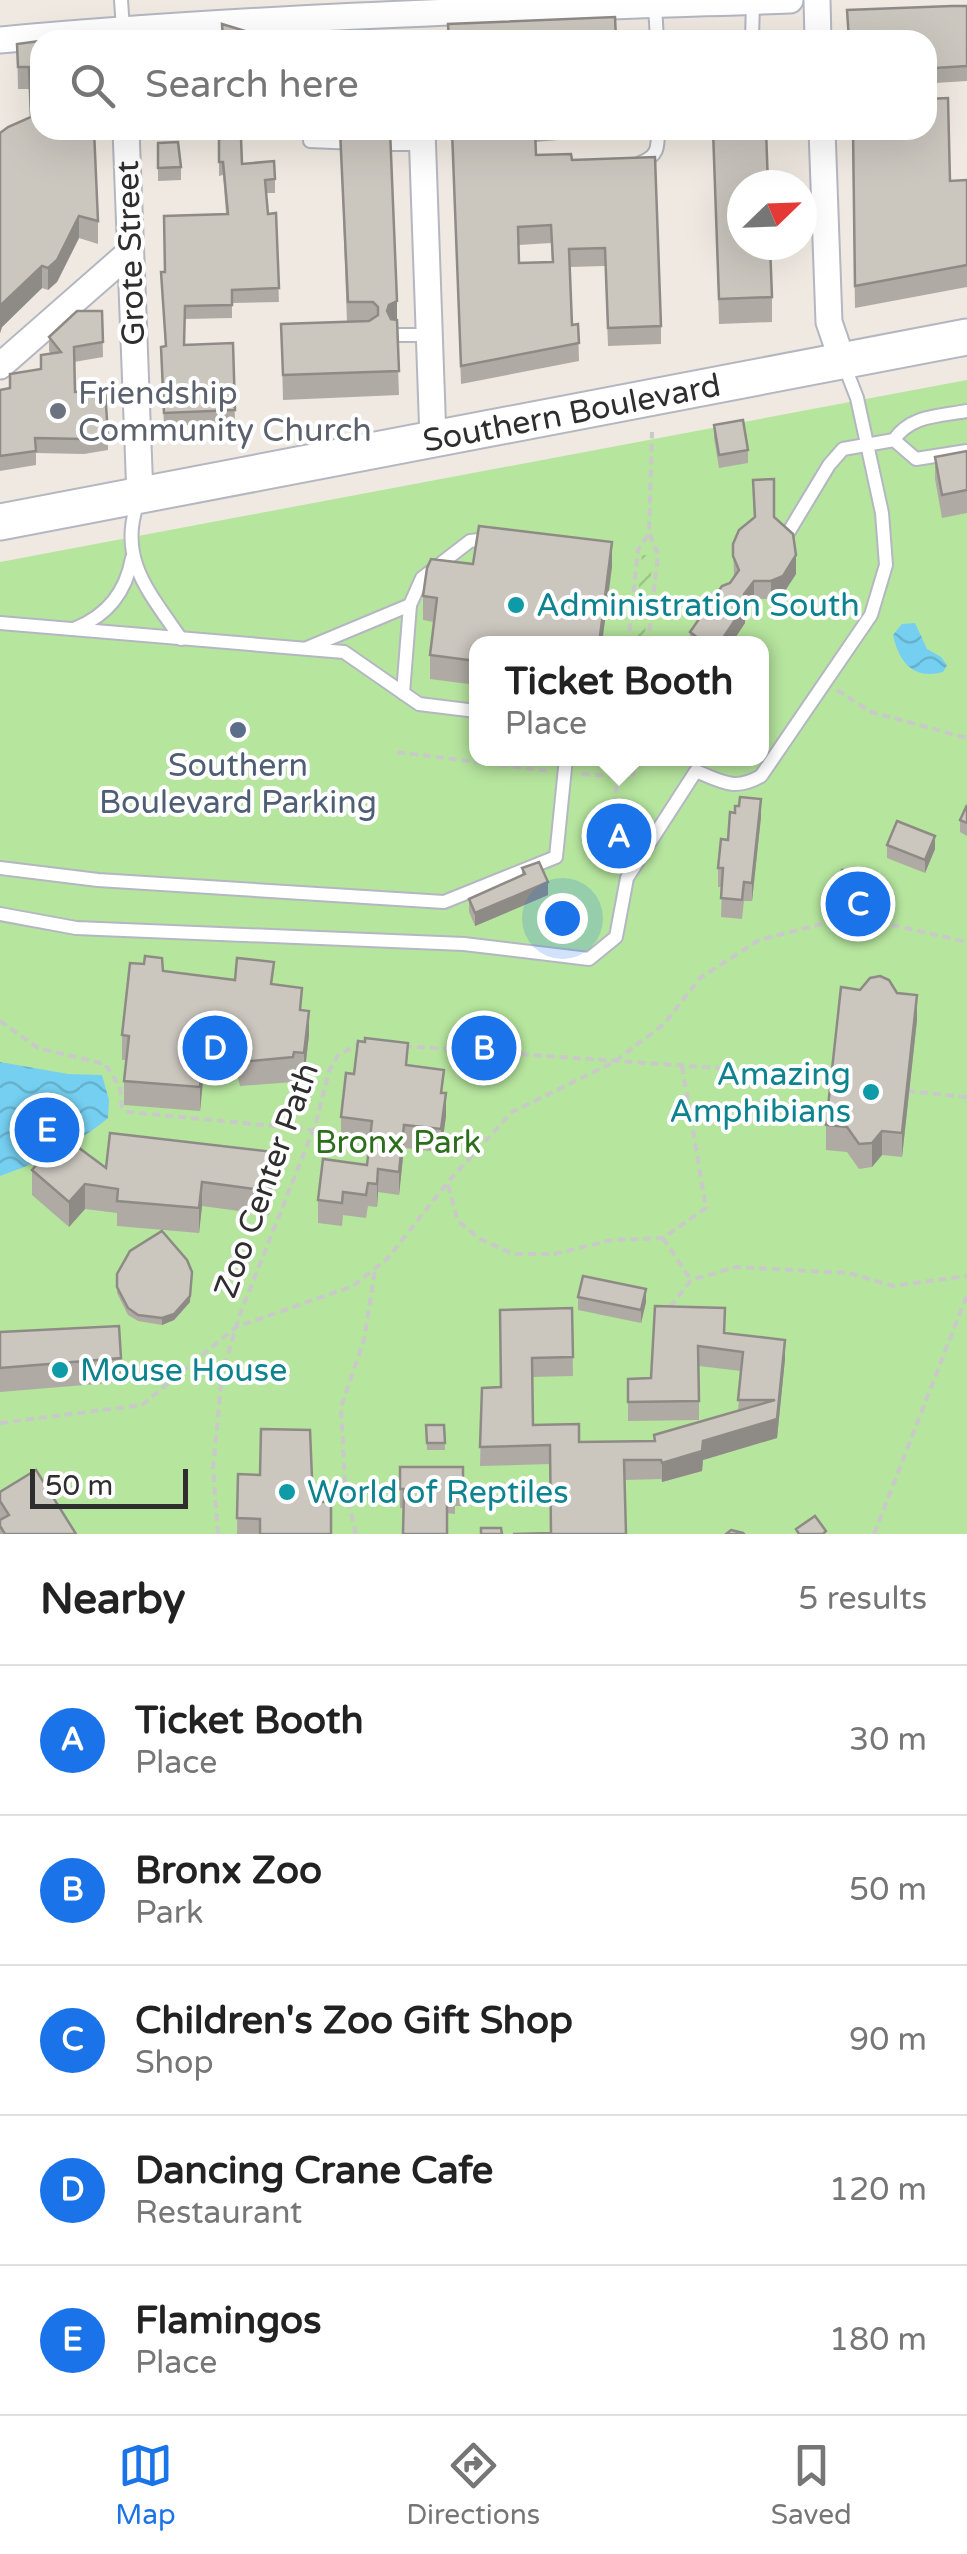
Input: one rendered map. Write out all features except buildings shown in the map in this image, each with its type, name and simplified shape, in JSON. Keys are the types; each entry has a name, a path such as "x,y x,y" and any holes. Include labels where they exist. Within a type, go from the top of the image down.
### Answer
{"main road":[{"name":"Southern Boulevard","path":"0,522 967,337"}],"street":[{"path":"166,30 418,6 790,0"},
{"path":"817,0 818,30"},
{"path":"0,40 30,39"},
{"name":"Grote Street","path":"126,140 140,496"},
{"path":"422,140 433,439"},
{"path":"822,140 829,322 842,360"},
{"path":"0,366 130,252"}],"lane":[{"path":"122,0 124,30"},
{"path":"752,30 753,1"},
{"path":"655,5 656,30"},
{"path":"390,144 408,140"},
{"path":"624,163 642,162 654,156 658,140"},
{"path":"310,142 362,143"},
{"path":"397,335 429,335"},
{"path":"769,764 871,616 886,565 882,514 857,398 842,360"},
{"path":"894,440 902,428 914,421 967,411"},
{"path":"788,534 843,450 866,442 894,440 916,459 967,450"},
{"path":"140,496 128,528 133,556 151,595 181,639"},
{"path":"403,693 410,605 422,578 470,541 502,538"},
{"path":"72,630 96,620 116,599 129,576 133,556"},
{"path":"305,650 410,605"},
{"path":"0,623 344,652 420,704 469,710"},
{"path":"0,868 98,880 444,902 556,857 565,766"},
{"path":"0,914 76,928 464,944 589,959 616,937 627,878 696,771 724,783 745,784 761,776 768,766"}],"path":[{"path":"649,636 658,554 649,533 652,432"},
{"path":"629,636 638,550 649,533"},
{"path":"825,682 871,712 967,738"},
{"path":"397,752 469,758"},
{"path":"565,766 633,778 634,766"},
{"path":"616,766 608,864 627,878"},
{"path":"0,1423 142,1405 236,1327 353,1286 388,1258 447,1183 512,1112 614,1062 664,1024 700,978 759,940 829,922 897,926 967,942"},
{"path":"0,1021 38,1048 105,1064 120,1087 122,1108 129,1112 314,1130"},
{"name":"Zoo Center Path","path":"218,1534 213,1469 222,1374 236,1327 314,1130 334,1060 344,1049 363,1042"},
{"path":"391,1045 682,1066 846,1083"},
{"path":"447,1183 458,1222 480,1239 513,1254 554,1254 612,1240 663,1238 706,1208 682,1066"},
{"path":"903,1090 967,1097"},
{"path":"663,1238 691,1280"},
{"path":"666,1311 691,1280 736,1268 849,1273 894,1286 967,1276"},
{"path":"356,1534 345,1486 341,1407 364,1340 375,1269"},
{"path":"874,1534 967,1295"}],"green space":[{"name":"Bronx Park","path":"967,380 967,1534 0,1534 0,562"},
{"path":"642,555 653,556 645,636 634,636"}],"water":[{"path":"915,623 927,649 947,665 943,672 916,671 899,653 893,635 902,624"},
{"path":"0,1062 68,1074 102,1075 109,1100 108,1118 57,1152 0,1176"}],"place":[{"name":"Friendship Community Church","path":"58,411"},
{"name":"Administration South","path":"516,605"},
{"name":"Southern Boulevard Parking","path":"238,730"},
{"name":"Ticket Booth","path":"619,836"},
{"name":"Children's Zoo Gift Shop","path":"858,904"},
{"name":"Dancing Crane Cafe","path":"215,1048"},
{"name":"Bronx Zoo","path":"484,1048"},
{"name":"Amazing Amphibians","path":"871,1092"},
{"name":"Flamingos","path":"47,1130"},
{"name":"Mouse House","path":"60,1370"},
{"name":"World of Reptiles","path":"287,1492"}]}
